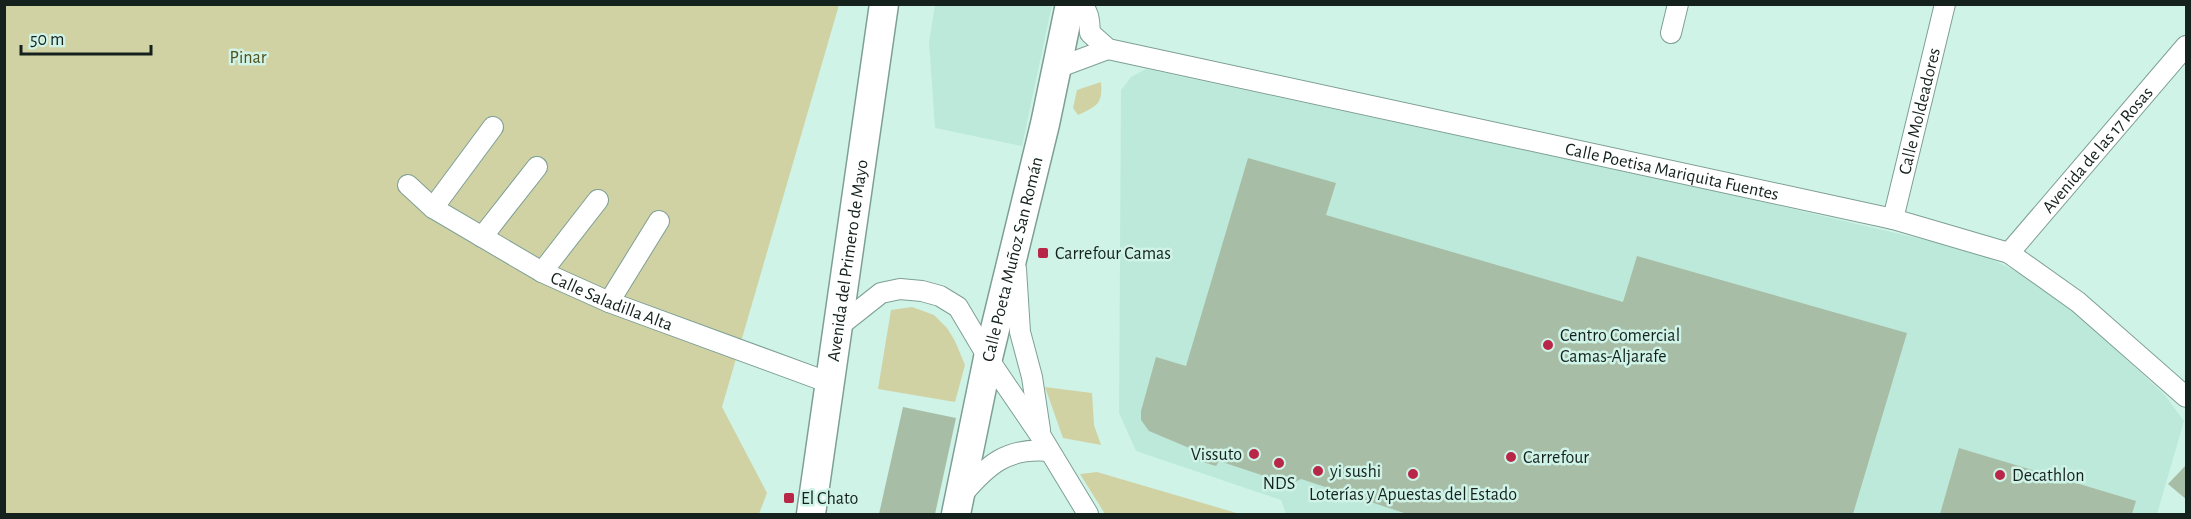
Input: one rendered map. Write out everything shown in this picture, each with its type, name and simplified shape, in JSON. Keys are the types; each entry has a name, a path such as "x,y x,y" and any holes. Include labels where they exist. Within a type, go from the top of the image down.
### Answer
{"main road":[{"name":"Avenida del Primero de Mayo","path":"811,514 884,4"},
{"name":"Calle Poeta Muñoz San Román","path":"958,506 988,358 1070,4"}],"street":[{"path":"1057,68 1108,49 1090,33 1089,16 1080,4"},
{"path":"1671,33 1678,4"},
{"name":"Calle Moldeadores","path":"1893,219 1945,4"},
{"name":"Avenida de las 17 Rosas","path":"2009,253 2187,46"},
{"name":"Calle Poetisa Mariquita Fuentes","path":"1108,49 1893,219 2009,253 2078,302 2187,397"},
{"path":"433,208 493,127"},
{"path":"482,237 537,167"},
{"name":"Calle Saladilla Alta","path":"408,185 433,208 542,272 609,302 830,383"},
{"path":"542,272 598,200"},
{"path":"609,302 659,221"},
{"path":"1015,247 1020,332 1032,376 1045,445"},
{"path":"838,327 881,293 900,288 940,296 958,307 1088,514"},
{"path":"958,506 976,477 987,468 1002,459 1045,445"}],"shaded area":[{"path":"935,5 1052,5 1022,146 935,128 929,42"},
{"path":"1146,69 1720,192 1977,252 2026,276 2071,309 2165,395 2184,421 2157,514 1286,514 1281,500 1136,451 1119,413 1121,90 1131,77"}],"green space":[{"name":"Pinar","path":"4,5 839,5 722,407 767,493 759,514 5,514"},
{"path":"1101,82 1100,100 1090,109 1078,115 1073,108 1077,90"},
{"path":"912,307 934,315 947,328 955,341 965,365 955,402 878,389 891,310"},
{"path":"1045,387 1092,393 1094,425 1101,445 1063,438"},
{"path":"1097,472 1240,514 1105,514 1080,474"}],"building":[{"name":"Centro Comercial Camas-Aljarafe","path":"1248,158 1336,183 1326,215 1623,302 1637,256 1907,333 1853,514 1407,514 1301,479 1291,484 1219,461 1216,466 1192,459 1194,450 1149,431 1141,420 1141,411 1156,357 1186,366"},
{"path":"903,407 956,418 935,514 879,514"},
{"name":"Decathlon","path":"1959,448 2136,501 2132,514 1940,514"},
{"path":"2187,464 2187,500 2168,484"}],"place":[{"name":"Carrefour Camas","path":"1043,253"},
{"name":"Centro Comercial Camas-Aljarafe","path":"1548,345"},
{"name":"Vissuto","path":"1254,454"},
{"name":"Carrefour","path":"1511,457"},
{"name":"NDS","path":"1279,463"},
{"name":"yi sushi","path":"1318,471"},
{"name":"Loterías y Apuestas del Estado","path":"1413,474"},
{"name":"Decathlon","path":"2000,475"},
{"name":"El Chato","path":"789,498"}]}
